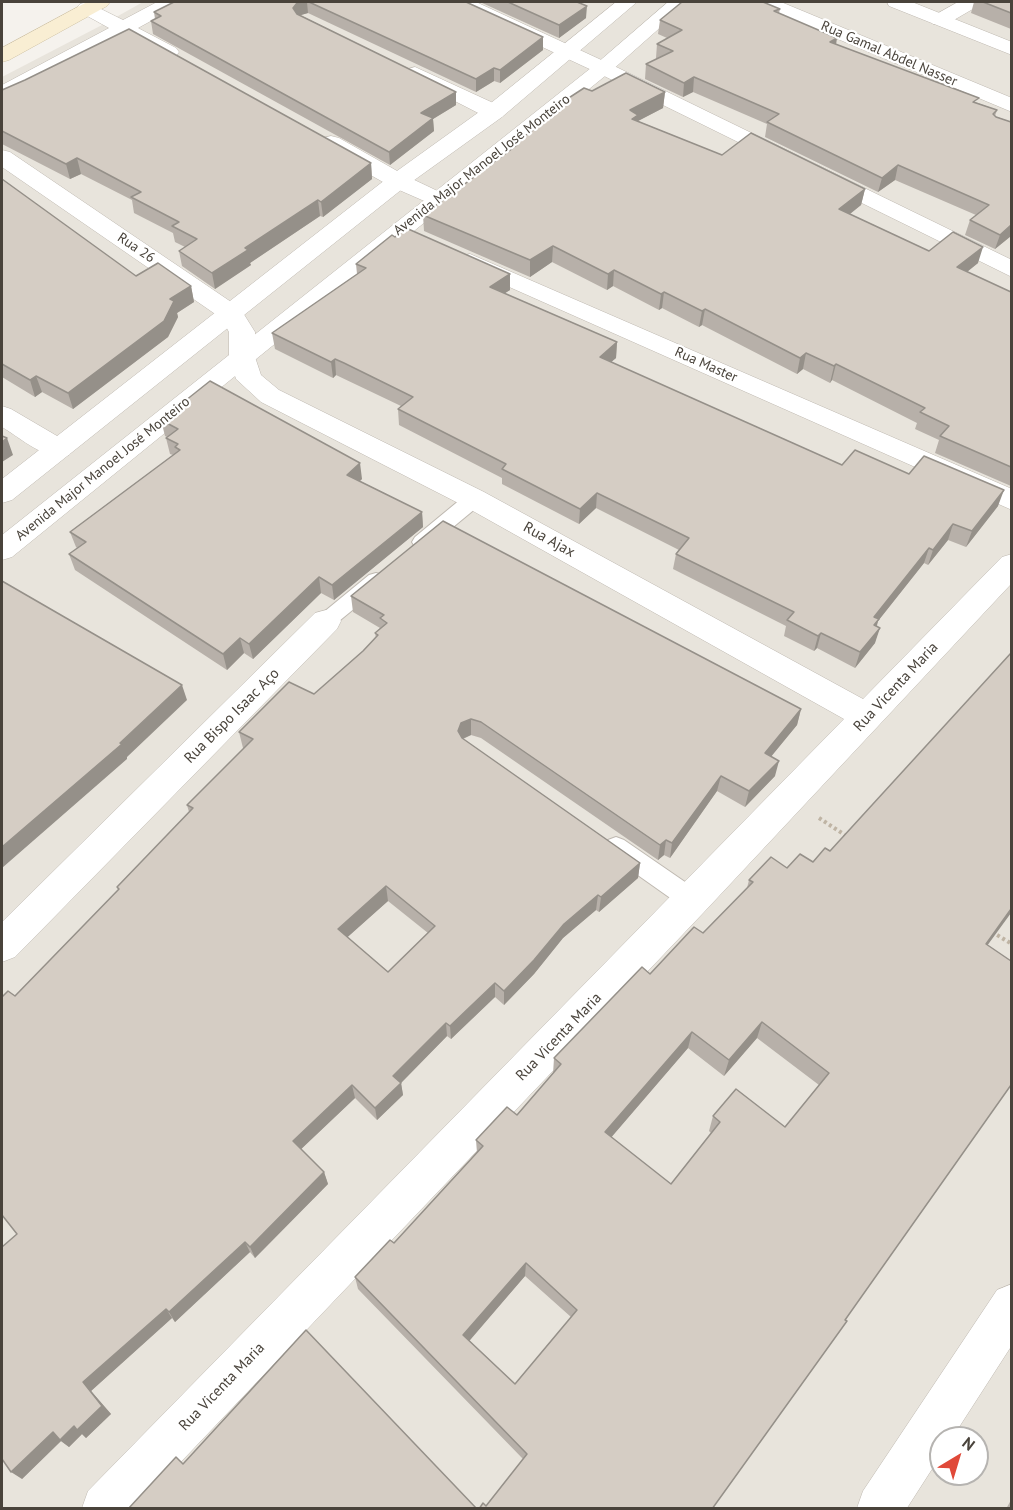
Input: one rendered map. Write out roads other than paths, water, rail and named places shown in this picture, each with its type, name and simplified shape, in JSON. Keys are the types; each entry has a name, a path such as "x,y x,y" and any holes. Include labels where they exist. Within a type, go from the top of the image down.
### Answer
{"main road":[{"path":"2,56 94,5"}],"street":[{"path":"2,93 171,2"},
{"path":"461,2 603,68 1011,270"},
{"path":"2,494 398,181 494,111 627,2"},
{"name":"Avenida Major Manoel José Monteiro","path":"2,550 242,357 422,239 438,200 603,68 679,2"},
{"name":"Rua Gamal Abdel Nasser","path":"766,2 1011,106"},
{"path":"896,2 1011,49"},
{"path":"940,20 971,2"},
{"path":"94,5 124,27 185,61"},
{"path":"400,66 494,111"},
{"path":"317,135 398,181 438,200"},
{"name":"Rua 26","path":"2,157 231,313"},
{"name":"Rua Master","path":"422,239 1011,500"},
{"path":"231,313 242,332 242,357"},
{"name":"Rua Ajax","path":"242,357 249,379 270,396 474,499 868,717"},
{"path":"2,415 59,449"},
{"name":"Rua Vicenta Maria","path":"105,1509 868,717 1011,564"},
{"name":"Rua Bispo Isaac Aço","path":"2,946 326,621"},
{"path":"880,1509 1011,1305"}],"lane":[{"path":"409,552 474,499"},
{"name":"Rua Bispo Isaac Aço","path":"326,621 391,568"},
{"path":"597,833 692,900"}]}
